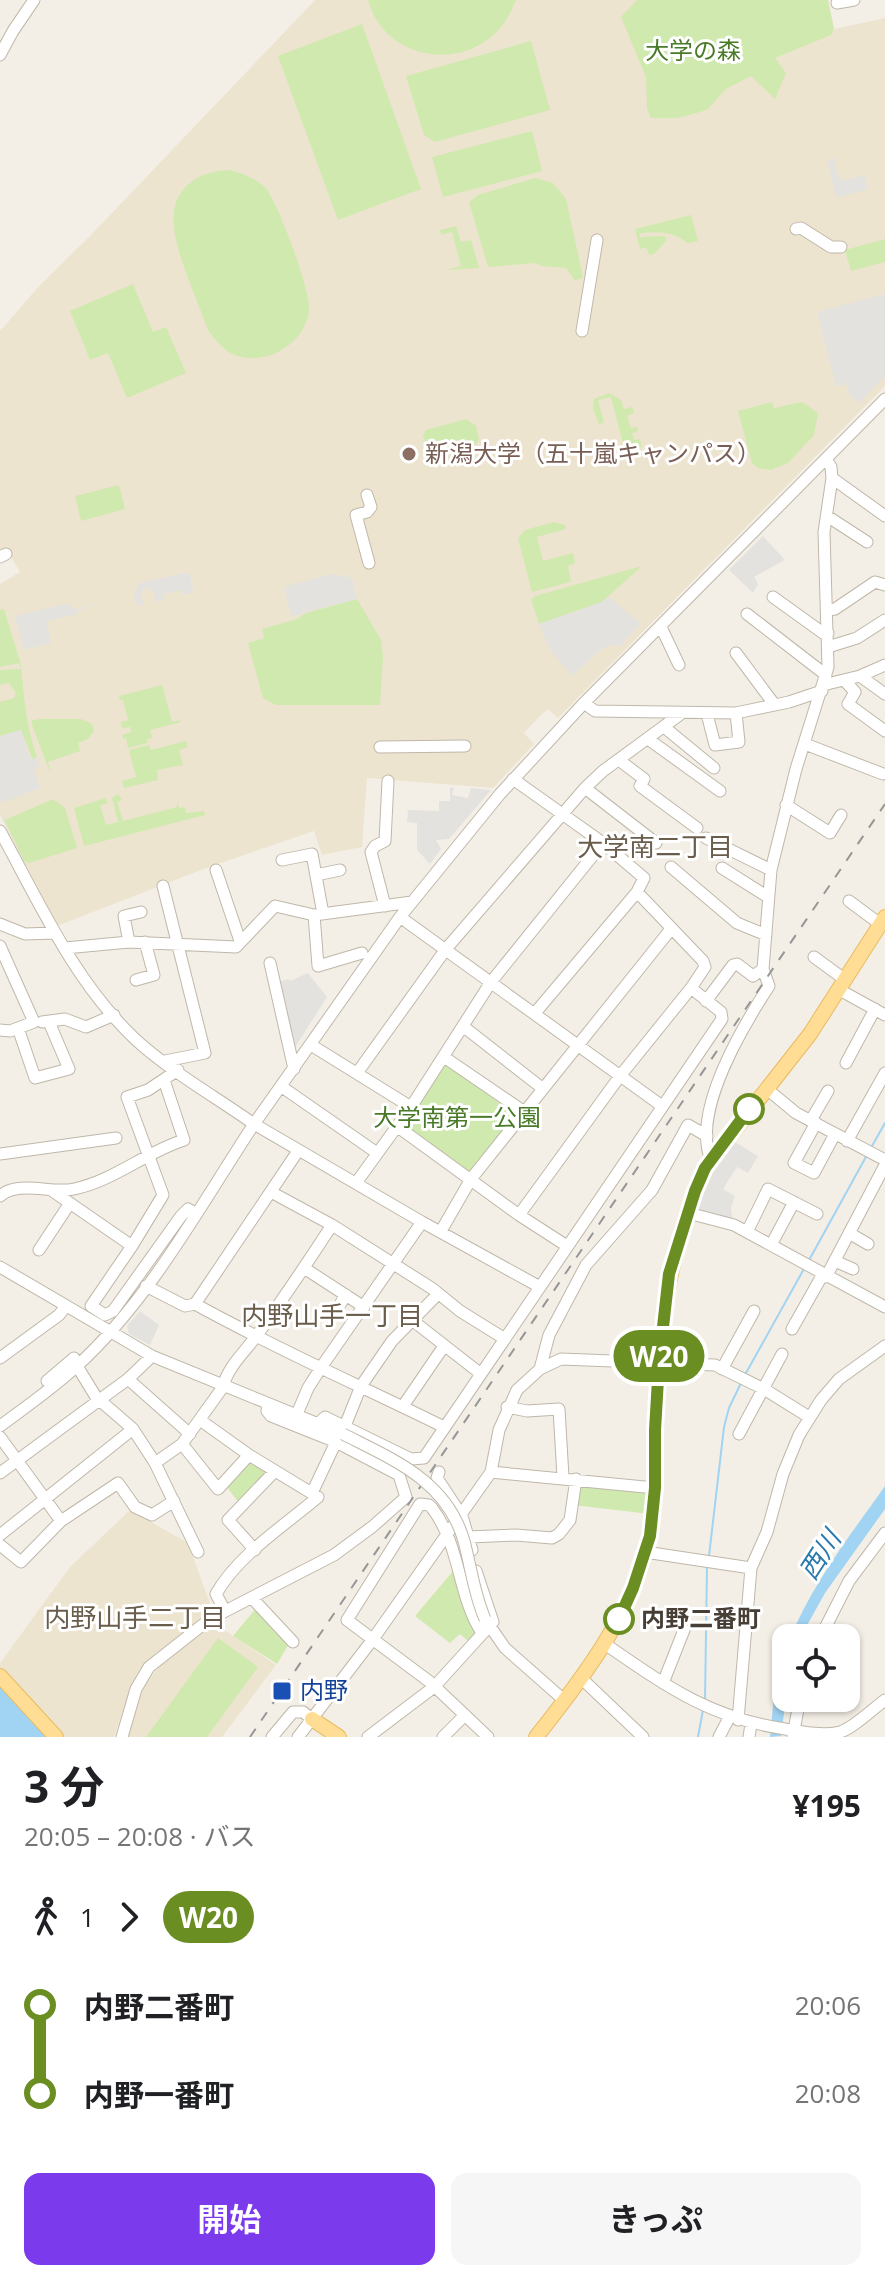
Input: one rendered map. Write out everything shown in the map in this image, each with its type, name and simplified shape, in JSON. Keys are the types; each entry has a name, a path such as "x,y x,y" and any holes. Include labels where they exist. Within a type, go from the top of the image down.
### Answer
{"main road":[{"path":"536,1737 605,1644 633,1588 650,1536 655,1488 659,1362 669,1274 695,1191 711,1160 810,1034 882,920"},
{"path":"0,1676 56,1737"},
{"path":"312,1719 339,1737"}],"street":[{"path":"0,55 34,0"},
{"path":"837,3 854,0"},
{"path":"796,229 801,228 831,247 841,247"},
{"path":"582,331 597,240"},
{"path":"0,1426 108,1333 146,1286 254,1124 400,917 513,779 584,703 885,399"},
{"path":"711,1160 707,1149 709,1115 719,1082 748,1019 769,986 763,969 771,870 786,805 824,684 828,610 824,532 832,478 826,459"},
{"path":"832,478 885,516"},
{"path":"367,495 371,507 367,512 356,515 369,563"},
{"path":"827,516 867,542"},
{"path":"828,610 835,609 875,582 885,585"},
{"path":"773,597 823,633 828,633"},
{"path":"747,614 824,684"},
{"path":"828,647 857,638 885,620"},
{"path":"661,627 679,665"},
{"path":"736,653 774,704"},
{"path":"584,703 595,711 736,713 774,704 885,665"},
{"path":"860,676 885,694"},
{"path":"844,680 855,692 848,704 885,731"},
{"path":"357,1073 446,949 585,788 682,713"},
{"path":"707,714 715,745 739,742 736,713"},
{"path":"664,727 714,768"},
{"path":"648,739 720,791"},
{"path":"805,744 883,774"},
{"path":"380,747 465,746"},
{"path":"619,760 644,779 640,786 697,828"},
{"path":"513,779 643,875 643,883 637,892 535,1013"},
{"path":"385,906 371,852 385,841 388,781"},
{"path":"585,788 656,843"},
{"path":"786,805 830,833 841,815"},
{"path":"0,831 54,933 134,1038 254,1124 298,1151 540,1287"},
{"path":"706,838 771,870"},
{"path":"356,1183 398,1127 491,982 603,843"},
{"path":"282,860 312,854 316,875 318,966 362,953"},
{"path":"671,867 737,923 766,935"},
{"path":"722,868 768,897"},
{"path":"216,870 240,941"},
{"path":"316,875 340,870"},
{"path":"163,886 205,1053 165,1061"},
{"path":"519,1215 620,1076 691,988 705,964 637,892"},
{"path":"849,901 882,920"},
{"path":"65,948 129,942 236,947 275,906 318,915 412,902"},
{"path":"129,942 124,916 141,912"},
{"path":"400,917 662,1106"},
{"path":"0,924 25,934 54,933"},
{"path":"441,1231 471,1179 671,929"},
{"path":"136,980 154,975 145,942"},
{"path":"0,946 34,1022"},
{"path":"814,957 841,984 880,1012 846,1063"},
{"path":"270,963 294,1069"},
{"path":"706,1001 733,965 737,964 753,976 763,969"},
{"path":"268,1404 267,1411 271,1416 342,1434 416,1461 424,1458 722,1019 721,1012 691,988"},
{"path":"0,1030 10,1031 34,1022 65,1019 86,1027 114,1015"},
{"path":"18,1028 35,1078 69,1069 49,1022"},
{"path":"464,1027 542,1088"},
{"path":"311,1045 411,1107"},
{"path":"444,1057 523,1111"},
{"path":"178,1070 148,1090 127,1097 163,1195 91,1306 105,1315 113,1311 181,1216 188,1209 195,1213"},
{"path":"847,1141 885,1073"},
{"path":"0,1196 12,1189 70,1190 98,1183 158,1148 184,1140 164,1080"},
{"path":"282,1087 377,1153"},
{"path":"767,1089 796,1113 885,1163 835,1261 792,1329"},
{"path":"828,1091 794,1163 814,1173 835,1134"},
{"path":"540,1369 549,1335 586,1265 652,1190 688,1125 707,1136"},
{"path":"398,1127 567,1246"},
{"path":"1,1151 116,1138"},
{"path":"195,1304 298,1151"},
{"path":"747,1232 768,1189 817,1214"},
{"path":"50,1190 132,1246"},
{"path":"271,1192 332,1225 505,1339"},
{"path":"771,1245 794,1202"},
{"path":"39,1250 70,1203"},
{"path":"688,1213 734,1225 824,1276 884,1304"},
{"path":"297,1414 322,1366 422,1222"},
{"path":"155,1463 186,1439 223,1387 239,1356 255,1338 332,1225"},
{"path":"849,1233 868,1244"},
{"path":"835,1261 853,1269"},
{"path":"0,1267 152,1356 319,1423 406,1466 444,1499 464,1540 485,1626"},
{"path":"304,1268 364,1307"},
{"path":"146,1286 185,1306 195,1304 255,1338 322,1366 444,1427"},
{"path":"312,1493 342,1434 361,1386 392,1341 438,1294"},
{"path":"332,1317 346,1295"},
{"path":"0,1358 59,1315 66,1306"},
{"path":"722,1369 754,1311"},
{"path":"412,1320 481,1374"},
{"path":"403,1406 444,1346"},
{"path":"719,1737 734,1718 751,1568 767,1532 783,1474 809,1417 839,1379 885,1346"},
{"path":"739,1434 782,1354"},
{"path":"0,1473 100,1401 152,1356"},
{"path":"298,1737 373,1639 491,1472 507,1407 517,1390 540,1369 561,1359 715,1365 764,1389 809,1417"},
{"path":"75,1362 100,1401 133,1429 155,1463 198,1552"},
{"path":"0,1417 75,1362"},
{"path":"128,1379 186,1439 218,1489 249,1455"},
{"path":"507,1407 527,1411 559,1409 563,1477"},
{"path":"200,1420 249,1455 318,1497 255,1550 224,1581 216,1594 225,1611"},
{"path":"0,1535 133,1429"},
{"path":"122,1737 136,1689 149,1667 210,1619 334,1555 406,1497 399,1475 342,1434"},
{"path":"1,1439 61,1521"},
{"path":"255,1550 228,1520 275,1471"},
{"path":"368,1737 434,1687 485,1626 493,1622 462,1516 437,1478 439,1472"},
{"path":"491,1472 655,1488"},
{"path":"468,1537 552,1538 570,1520 576,1479"},
{"path":"0,1545 21,1562 61,1521 118,1483 135,1507 152,1515 174,1501"},
{"path":"488,1737 434,1687 349,1623 347,1617 420,1504 429,1505 449,1534 468,1608 505,1648 565,1701"},
{"path":"827,1624 849,1581 885,1533"},
{"path":"645,1552 751,1568"},
{"path":"252,1598 293,1642"},
{"path":"663,1683 684,1630"},
{"path":"605,1644 663,1683 709,1708 751,1724 792,1732 845,1735 885,1700"},
{"path":"581,1678 643,1737"},
{"path":"272,1737 293,1712 303,1712 312,1719"},
{"path":"792,1732 797,1712"},
{"path":"443,1737 465,1715"},
{"path":"749,1737 751,1724"}],"shaded area":[{"name":"新潟大学（五十嵐キャンパス）","path":"315,0 828,0 834,29 885,18 885,386 558,718 548,709 538,718 524,733 534,744 493,788 367,778 362,847 322,855 314,831 209,867 57,926 0,815 0,584 20,572 7,550 0,552 0,331 40,285"},
{"path":"835,158 841,181 864,175 868,189 836,198 827,160"},
{"path":"885,294 885,376 859,403 851,397 847,385 836,386 817,312"},
{"path":"763,536 785,560 754,577 758,584 753,593 729,570"},
{"path":"189,572 194,592 183,595 181,590 164,594 164,600 156,602 154,592 146,587 141,593 144,605 139,606 136,602 134,594 139,583"},
{"path":"331,574 349,577 357,599 291,616 284,587"},
{"path":"608,596 641,624 620,646 603,648 572,676 550,650 539,624 602,602"},
{"path":"101,602 77,611 78,614 47,621 51,643 24,650 15,616 69,603 76,609"},
{"path":"21,730 31,760 37,757 40,767 34,768 40,788 2,803 0,736"},
{"path":"450,787 454,788 452,795 468,798 471,788 491,790 449,839 436,840 441,849 430,864 417,850 417,823 407,822 408,810 439,811 439,801 450,801"},
{"path":"308,973 327,997 294,1049 277,982 290,981"},
{"path":"732,1140 758,1156 748,1173 737,1167 723,1189 735,1196 731,1208 733,1222 695,1210 712,1168"},
{"path":"140,1311 159,1325 150,1345 129,1334 127,1326"},
{"path":"130,1510 188,1543 212,1609 152,1659 132,1684 114,1737 64,1737 0,1668 0,1663 70,1567"},
{"path":"215,1624 276,1665 222,1737 124,1737 144,1686 161,1664"}],"green space":[{"path":"368,0 516,0 506,20 492,36 475,47 438,55 403,45 376,19"},
{"name":"大学の森","path":"637,0 828,0 834,29 831,35 775,58 786,73 775,99 751,76 726,89 707,110 678,118 651,118 647,108 646,77 621,17"},
{"path":"362,24 421,189 338,220 278,56"},
{"path":"531,41 550,110 435,142 424,135 406,76"},
{"path":"532,131 542,171 443,197 432,157"},
{"path":"231,170 257,181 270,194 292,247 308,301 306,323 292,343 259,358 231,353 208,330 183,265 174,228 176,203 188,185 207,174"},
{"path":"535,178 553,183 566,199 583,277 575,281 566,268 535,263 488,267 469,202 478,195"},
{"path":"691,215 698,241 688,243 666,233 642,233 640,237 665,236 666,241 654,254 649,255 646,247 640,249 635,229"},
{"path":"456,226 461,242 471,240 479,268 445,270 461,266 452,232 441,235 440,230"},
{"path":"885,239 885,262 851,271 845,250"},
{"path":"133,284 153,332 166,327 186,373 127,398 108,353 90,360 70,311"},
{"path":"609,393 621,400 624,409 632,407 634,413 627,416 631,428 637,427 638,431 632,433 634,440 640,439 642,447 636,448 638,454 627,459 611,397 598,400 604,423 599,424 593,409 594,399"},
{"path":"772,402 774,408 802,402 818,413 814,435 788,463 771,470 758,468 752,463 738,411"},
{"path":"466,419 476,426 479,440 475,445 434,456 428,452 423,435 426,430"},
{"path":"119,485 125,509 81,521 75,496"},
{"path":"554,522 565,525 566,529 537,537 543,561 573,553 575,563 568,566 571,582 532,592 518,538 525,530"},
{"path":"642,566 602,602 539,624 531,600 535,596"},
{"path":"357,599 381,640 380,705 276,705 263,698 248,643 264,638 262,629"},
{"path":"4,609 21,665 28,723 37,757 33,760 21,730 0,736 0,702 14,698 16,693 9,683 0,685 0,670 21,669 19,663 0,667 0,610"},
{"path":"162,685 172,722 181,722 150,730 152,738 147,739 148,743 128,748 122,735 131,732 130,727 122,728 121,722 128,720 119,696"},
{"path":"81,719 92,724 94,731 88,739 78,743 80,751 48,762 51,775 32,725 32,720"},
{"path":"186,741 188,747 179,750 183,765 157,770 158,780 124,788 122,781 136,777 129,750 149,745 151,750"},
{"path":"118,794 122,800 117,802 123,821 177,807 177,800 179,808 185,807 186,813 204,811 205,815 84,846 74,808 106,798 108,803 100,805 106,825 118,822 112,798"},
{"path":"53,799 65,808 77,848 29,863 24,861 0,811 5,820"},
{"name":"大学南第一公園","path":"443,1065 516,1115 470,1173 406,1125"},
{"path":"250,1458 271,1471 240,1504 226,1486"},
{"path":"576,1480 654,1488 650,1514 573,1505"},
{"path":"453,1571 479,1633 470,1643 460,1634 450,1643 415,1616"},
{"path":"257,1607 290,1642 277,1664 233,1636"},
{"path":"218,1638 258,1667 207,1737 146,1737"}],"water":[{"path":"885,1486 885,1509 825,1593 808,1624 796,1624 821,1578"},
{"path":"0,1687 34,1719 46,1737 0,1737"},
{"path":"772,1712 784,1712 781,1736 770,1737"}],"waterway":[{"path":"872,1146 885,1123"},
{"path":"808,1262 867,1155"},
{"path":"746,1373 805,1267"},
{"path":"709,1556 724,1427 741,1383"},
{"path":"705,1700 707,1566"},
{"path":"698,1737 703,1710"}],"railway":[{"path":"250,1737 885,804"}],"bus line":[{"name":"W20","path":"619,1619 650,1536 655,1488 659,1362 669,1274 705,1168 749,1109"}],"place":[{"name":"新潟大学（五十嵐キャンパス）","path":"409,454"},
{"name":"内野二番町","path":"619,1619"},
{"name":"内野","path":"282,1691"}],"district":[{"name":"大学南二丁目","path":"655,847"},
{"name":"内野山手一丁目","path":"332,1316"},
{"name":"内野山手二丁目","path":"135,1618"}],"water label":[{"name":"西川","path":"820,1555"}]}
